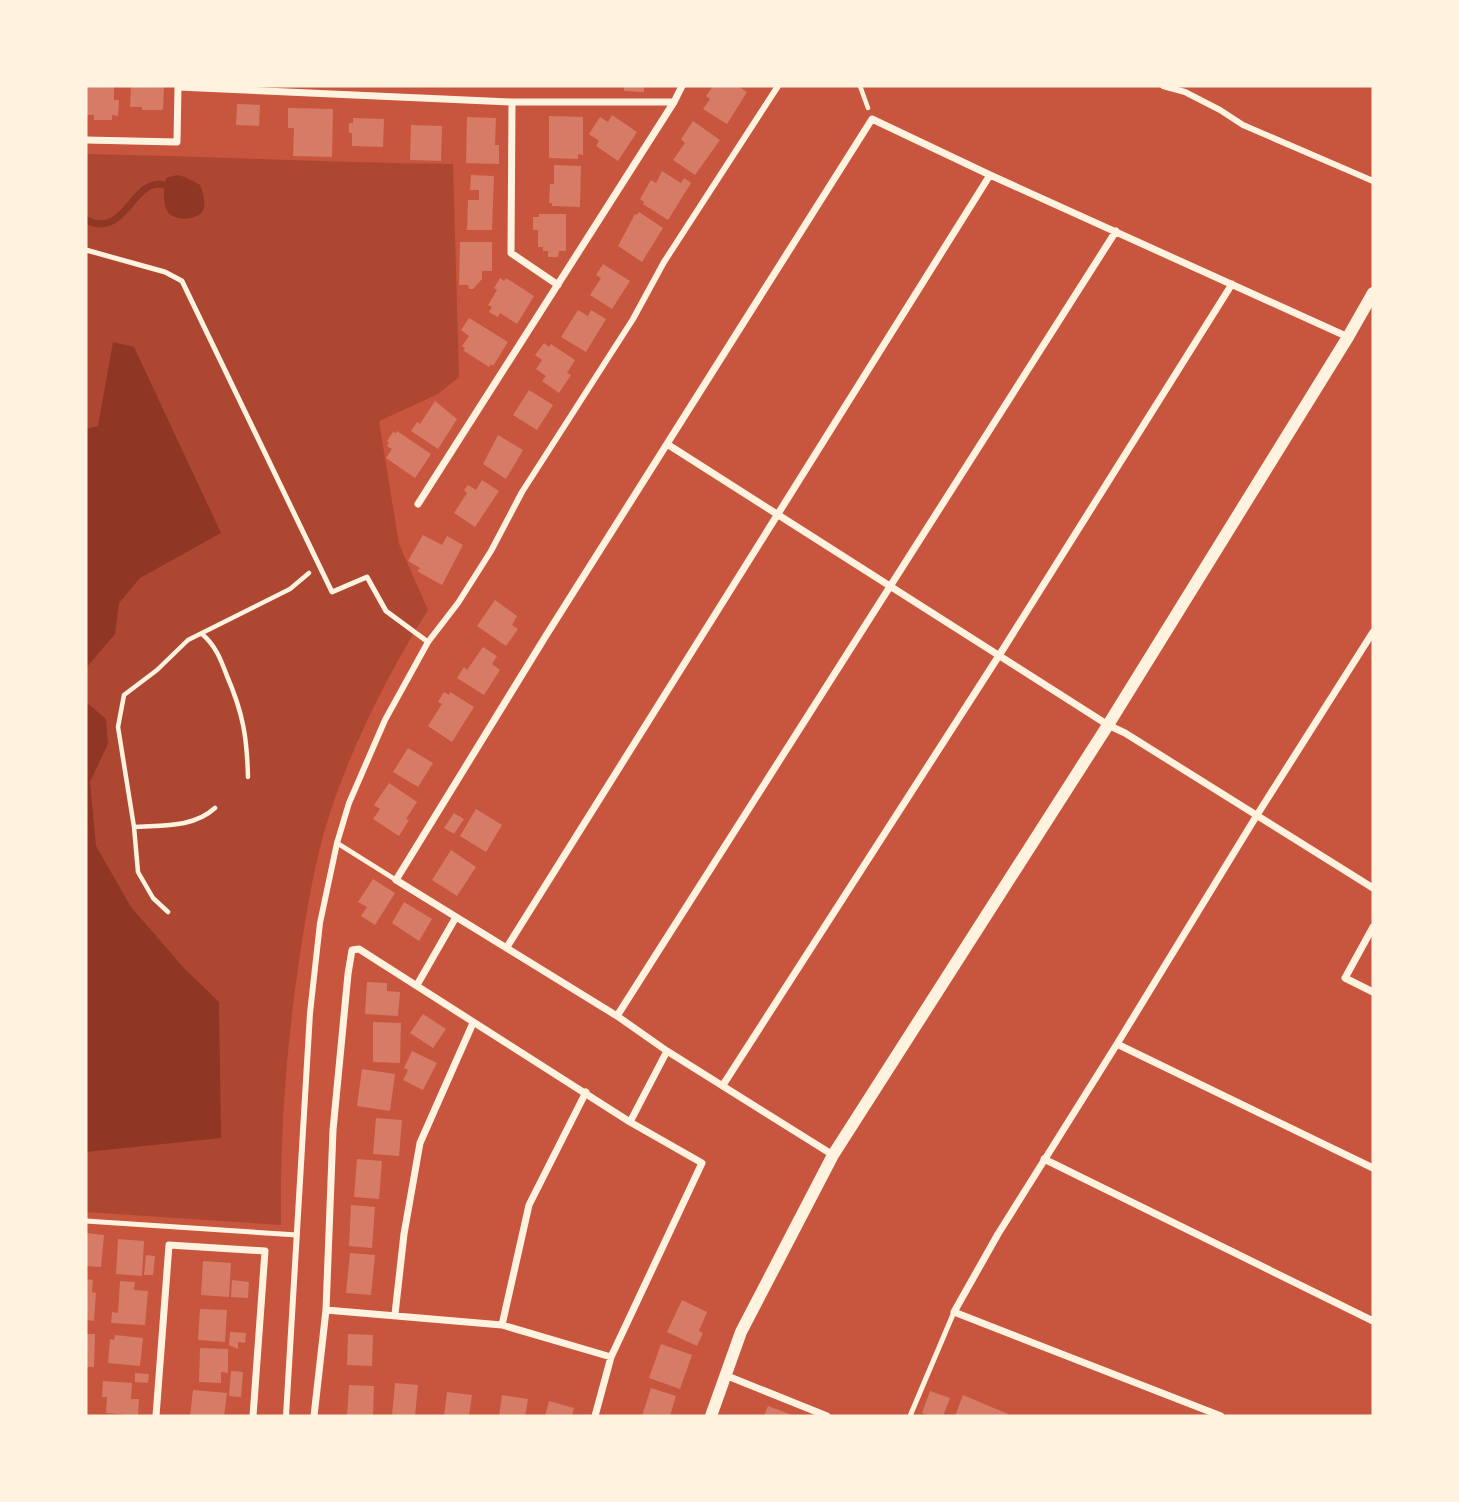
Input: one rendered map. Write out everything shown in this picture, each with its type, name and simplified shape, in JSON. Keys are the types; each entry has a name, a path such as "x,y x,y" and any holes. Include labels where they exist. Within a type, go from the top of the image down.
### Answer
{"street":[{"path":"86,140 177,142 178,86 512,102 674,102"},
{"path":"418,504 682,86"},
{"path":"286,1416 310,1013 320,923 337,843 349,803 385,720 428,642 458,603 491,551 522,492 627,330 664,262 778,86"},
{"path":"1163,86 1185,92 1243,125 1373,181"},
{"path":"512,102 511,253 558,285"},
{"path":"833,1155 508,947 396,880 547,634 872,119 1348,337"},
{"path":"508,947 990,175"},
{"path":"617,1016 1116,231"},
{"path":"723,1085 1000,654 1232,284"},
{"path":"710,1416 741,1332 833,1155 1108,725 1373,293"},
{"path":"667,444 1108,725 1373,888"},
{"path":"1221,1416 954,1312 1044,1159 1118,1044 1256,815 1373,632"},
{"path":"417,985 456,916"},
{"path":"1373,927 1345,978 1373,992"},
{"path":"314,1416 326,1310 333,1130 352,950 359,949 630,1122 702,1163 611,1356 594,1416"},
{"path":"395,1314 404,1234 420,1143 472,1023"},
{"path":"1118,1044 1373,1168"},
{"path":"630,1122 667,1051"},
{"path":"502,1325 529,1205 586,1092"},
{"path":"1044,1159 1373,1321"},
{"path":"156,1416 169,1245 265,1251 253,1416"},
{"path":"326,1310 502,1325 611,1356"},
{"path":"725,1375 827,1416"}],"lane":[{"path":"86,250 165,272 182,281 332,592 367,577 386,611 428,642"},
{"path":"337,843 396,880"},
{"path":"86,1221 298,1235"},
{"path":"910,1416 954,1312"}],"path":[{"path":"860,86 872,119"},
{"path":"168,912 153,898 138,872 134,827 118,727 124,695 157,670 188,640 290,589 320,565"},
{"path":"202,634 214,645 242,709 248,777"},
{"path":"134,827 186,823 204,818 215,808"}],"shaded area":[{"path":"86,154 453,164 459,377 438,394 379,421 399,544 428,610 398,660 357,743 335,799 317,859 299,961 287,1060 281,1225 86,1212"},
{"path":"177,175 200,185 204,206 199,215 184,219 174,217 167,211 164,195 166,178"},
{"path":"113,342 134,347 221,533 140,578 119,603 115,634 86,668 86,429 98,426"},
{"path":"86,702 106,719 108,744 90,782 96,846 131,907 184,968 219,1002 221,1138 86,1152"}],"building":[{"path":"86,86 114,86 114,100 119,100 118,116 112,115 112,120 94,120 94,115 86,115"},
{"path":"131,86 164,86 163,110 130,107"},
{"path":"624,86 644,86 644,92 624,91"},
{"path":"713,86 738,86 747,92 727,124 703,109 710,99 706,96"},
{"path":"237,104 260,105 259,126 236,125"},
{"path":"288,108 333,109 332,157 293,156 294,128 288,128"},
{"path":"612,115 637,132 618,161 596,146 599,141 589,134 600,117 608,122"},
{"path":"549,116 583,117 583,155 578,154 578,159 549,158"},
{"path":"467,117 496,118 495,145 499,145 499,164 466,163"},
{"path":"353,118 384,119 383,147 352,146 349,123 353,123"},
{"path":"693,121 720,140 695,175 673,160 685,143 681,139"},
{"path":"411,125 442,126 441,161 410,160"},
{"path":"554,165 581,166 580,207 552,206 552,203 549,203 550,184 554,184"},
{"path":"662,171 681,183 684,178 691,183 668,220 643,204 640,199 651,180 656,183"},
{"path":"471,175 494,176 492,230 467,230 468,200 479,200 479,190 470,190"},
{"path":"639,212 663,228 642,262 618,246 635,214"},
{"path":"539,214 566,214 566,251 559,251 558,257 548,257 548,251 538,247 538,230 533,230 533,217 539,217"},
{"path":"460,242 492,242 492,271 482,271 482,279 473,289 469,289 468,285 459,285"},
{"path":"603,264 630,281 612,309 590,295 601,278 596,275"},
{"path":"500,278 504,281 506,278 534,296 517,324 500,313 498,317 489,312 492,307 488,305 497,290 494,288"},
{"path":"578,310 588,316 591,310 606,319 586,352 561,337"},
{"path":"469,318 508,342 493,366 491,364 489,367 464,351 462,346 469,336 461,330"},
{"path":"544,343 549,347 551,344 575,360 567,373 571,375 559,393 542,381 546,376 536,369 542,360 535,355"},
{"path":"529,390 553,405 537,430 513,415"},
{"path":"435,401 457,419 438,449 411,431 417,422 420,424"},
{"path":"397,431 431,454 415,478 386,458 392,449 387,446 387,441 393,432"},
{"path":"498,435 523,450 506,479 483,464"},
{"path":"482,480 499,491 475,527 454,513 467,493 464,490 468,485 476,490"},
{"path":"423,535 442,545 447,536 463,545 442,585 417,571 420,568 408,561"},
{"path":"495,600 517,616 512,625 518,629 506,646 477,626"},
{"path":"483,647 497,656 492,664 500,670 484,695 457,678 464,667 467,670"},
{"path":"444,692 449,695 450,692 474,707 452,742 428,726 442,704 438,702"},
{"path":"408,748 433,763 418,787 393,772"},
{"path":"389,783 417,802 399,836 373,819 380,809 374,805"},
{"path":"476,809 502,825 486,852 460,836"},
{"path":"454,813 464,819 454,834 444,828"},
{"path":"451,850 476,867 457,896 432,880"},
{"path":"373,879 395,893 375,925 361,916 367,907 358,902"},
{"path":"404,902 432,919 419,941 392,923"},
{"path":"367,982 387,983 387,991 400,992 398,1016 365,1014"},
{"path":"423,1014 446,1029 433,1048 410,1033"},
{"path":"373,1022 401,1023 400,1063 373,1062"},
{"path":"412,1051 437,1063 423,1090 403,1080 408,1070 404,1068"},
{"path":"362,1069 395,1074 390,1111 357,1106"},
{"path":"376,1118 402,1120 399,1156 373,1154"},
{"path":"357,1159 382,1161 379,1199 354,1197"},
{"path":"351,1205 375,1207 372,1248 349,1246"},
{"path":"86,1233 104,1235 101,1267 86,1266"},
{"path":"118,1239 144,1241 142,1276 116,1274"},
{"path":"350,1253 375,1255 371,1295 346,1293"},
{"path":"146,1255 155,1256 153,1275 144,1275"},
{"path":"203,1261 231,1263 229,1297 201,1295"},
{"path":"86,1279 93,1280 92,1292 96,1293 94,1321 86,1320"},
{"path":"232,1280 249,1282 248,1298 231,1297"},
{"path":"120,1281 135,1282 134,1290 148,1291 145,1325 111,1323 112,1312 118,1313"},
{"path":"682,1300 707,1312 699,1331 703,1333 697,1346 667,1332"},
{"path":"200,1309 227,1310 225,1342 198,1340"},
{"path":"230,1332 246,1333 245,1343 238,1342 238,1349 229,1345"},
{"path":"86,1334 95,1334 94,1367 86,1367"},
{"path":"348,1334 373,1335 372,1366 347,1365"},
{"path":"115,1335 143,1338 140,1366 108,1363 110,1339 114,1340"},
{"path":"661,1344 692,1355 680,1389 649,1378"},
{"path":"200,1348 228,1349 228,1373 221,1372 221,1383 199,1382"},
{"path":"231,1371 243,1372 241,1397 229,1396"},
{"path":"135,1373 149,1374 148,1383 135,1382"},
{"path":"103,1381 132,1383 131,1399 139,1399 138,1416 106,1413 107,1397 102,1397"},
{"path":"395,1383 418,1385 415,1416 392,1416"},
{"path":"349,1385 374,1386 373,1416 347,1416"},
{"path":"651,1388 676,1396 670,1416 642,1416"},
{"path":"193,1390 227,1393 224,1416 190,1416"},
{"path":"930,1391 950,1398 943,1416 922,1413"},
{"path":"447,1392 472,1395 469,1416 444,1416"},
{"path":"502,1395 528,1399 525,1416 499,1416"},
{"path":"963,1395 1008,1414 955,1416"},
{"path":"549,1401 574,1408 572,1416 545,1416"},
{"path":"768,1406 795,1416 764,1416"}],"waterway":[{"path":"86,220 100,224 111,222 144,190 153,185 164,185"}]}
